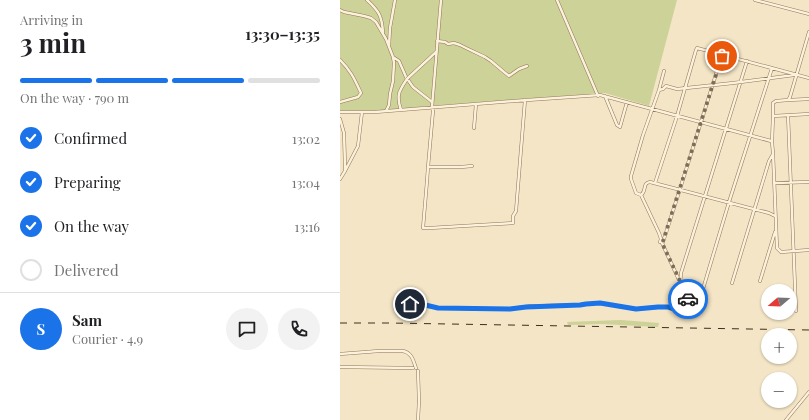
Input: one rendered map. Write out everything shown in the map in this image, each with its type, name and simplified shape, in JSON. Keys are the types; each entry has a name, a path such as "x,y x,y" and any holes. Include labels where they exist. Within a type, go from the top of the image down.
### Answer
{"street":[{"path":"367,0 380,14 383,33"},
{"path":"389,46 390,28 395,0"},
{"path":"441,0 432,102 434,111 423,228 512,223 513,216 516,211 525,100"},
{"path":"557,0 598,96"},
{"path":"756,0 809,14"},
{"path":"340,10 371,18 376,22 389,46 394,63 393,81 389,105 385,111"},
{"path":"788,100 809,32"},
{"path":"437,41 448,44 454,43 485,57 492,61 509,76 527,66"},
{"path":"655,183 697,48 796,75 809,77"},
{"path":"401,110 399,103 399,92 408,78 436,52"},
{"path":"662,243 722,55"},
{"path":"393,57 399,61 413,88 432,102"},
{"path":"340,60 350,70 360,93 358,97 340,102"},
{"path":"680,281 681,272 704,195 747,61"},
{"path":"701,310 703,289 772,68"},
{"path":"410,304 421,304 438,308 510,309 600,303 630,309 668,307 678,310 690,308 689,301 680,284 680,281 662,243 660,242 661,239 659,233 641,195 634,190 631,179 664,71"},
{"path":"659,90 666,86 677,89 796,75"},
{"path":"605,96 617,125 620,126 627,102"},
{"path":"340,112 385,111 525,100 605,96 726,128 772,142"},
{"path":"809,99 776,101 773,103 772,142 776,248 781,252 809,250"},
{"path":"474,128 476,104"},
{"path":"340,179 358,146 362,112"},
{"path":"773,116 809,114"},
{"path":"788,115 795,284"},
{"path":"340,119 344,133 345,171"},
{"path":"732,283 769,161 773,153"},
{"path":"428,167 472,166"},
{"path":"641,195 644,192 647,182 650,182 704,195 775,216"},
{"path":"774,183 809,182"},
{"path":"760,281 769,247 776,230"},
{"path":"340,354 403,351 411,355 416,369 419,400 418,420"},
{"path":"340,367 416,369"},
{"path":"786,420 809,392"}],"green space":[{"path":"340,0 677,0 649,106 605,93 426,106 385,111 340,112"},
{"path":"621,320 659,323 658,327 602,324 568,325 567,322"}],"railway":[{"path":"340,323 809,330"}],"way so far":[{"path":"688,299 662,243 722,56"}],"route":[{"path":"410,304 421,304 438,308 510,309 521,307 600,303 630,309 668,307 678,310 690,308 688,299"}]}
